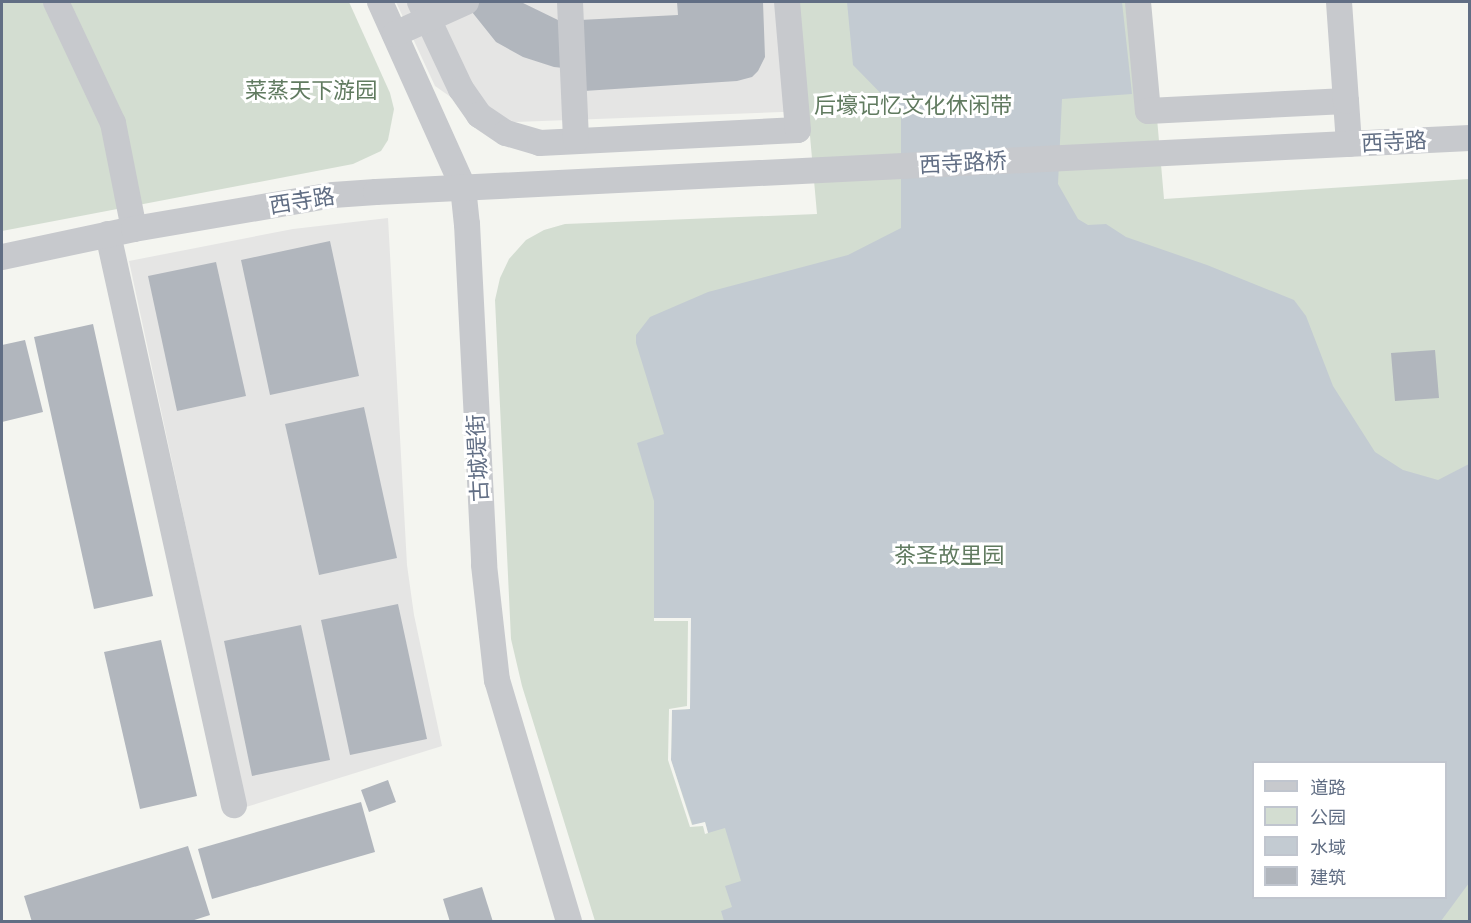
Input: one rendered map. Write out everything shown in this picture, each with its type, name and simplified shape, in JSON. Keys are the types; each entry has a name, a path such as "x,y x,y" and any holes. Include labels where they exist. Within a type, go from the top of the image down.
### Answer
{"street":[{"path":"56,2 114,123 134,229"},
{"name":"古城堤街","path":"380,2 462,187 467,224 485,576 497,680 569,921"},
{"path":"395,34 424,10 466,2"},
{"path":"570,2 576,140"},
{"path":"424,10 461,89 479,115 493,126 522,139 540,142 798,130 787,2"},
{"path":"1138,2 1148,111 1346,101"},
{"path":"1339,2 1349,144"},
{"name":"西寺路","path":"1319,145 1470,138"},
{"name":"西寺路桥","path":"606,181 1319,145"},
{"name":"西寺路","path":"2,257 134,229 333,195 606,181"},
{"path":"108,234 234,805"}],"shaded area":[{"path":"396,2 798,2 808,111 488,123 435,86"},
{"path":"388,218 407,565 414,615 442,746 246,807 129,261 293,229"}],"green space":[{"name":"菜蒸天下游园","path":"2,2 349,2 390,93 394,109 388,140 381,151 353,164 2,231"},
{"name":"茶圣故里园","path":"798,2 1147,2 1164,199 1469,179 1469,921 595,921 522,686 511,639 495,300 500,278 509,259 526,240 544,230 565,224 817,214"}],"water":[{"name":"茶圣故里园","path":"847,2 1122,2 1132,94 1062,99 1058,184 1078,219 1088,225 1106,224 1126,237 1207,265 1294,300 1306,316 1333,386 1375,452 1403,470 1438,480 1469,464 1469,883 1441,921 724,921 721,911 732,907 725,886 741,881 725,828 708,833 705,822 693,826 671,760 672,710 690,709 690,618 654,618 654,501 637,443 664,434 636,343 636,335 650,317 708,292 848,255 901,228 901,114 853,65"}],"pier":[{"path":"654,618 691,618 690,709 672,710 671,760 692,825 705,822 708,833 705,834 703,826 690,827 668,760 669,709 687,706 688,621 654,621"}],"building":[{"path":"464,2 521,2 560,21 678,15 677,2 763,2 765,57 752,77 737,81 584,91 582,70 554,67 523,57 496,42"},
{"path":"330,241 359,376 270,395 241,260"},
{"path":"216,262 246,396 177,411 148,276"},
{"path":"93,324 153,596 94,609 34,337"},
{"path":"25,340 43,412 2,422 2,345"},
{"path":"1435,350 1439,398 1395,401 1391,353"},
{"path":"364,407 397,558 319,575 285,424"},
{"path":"398,604 427,739 350,755 321,620"},
{"path":"301,625 330,760 252,776 224,641"},
{"path":"161,640 197,796 140,809 104,652"},
{"path":"388,780 396,802 369,812 361,790"},
{"path":"361,802 375,852 212,899 198,849"},
{"path":"188,846 210,915 188,922 32,922 24,896"},
{"path":"482,887 493,922 450,922 443,899"}],"park label":[{"name":"后壕记忆文化休闲带","path":"913,106"}]}
